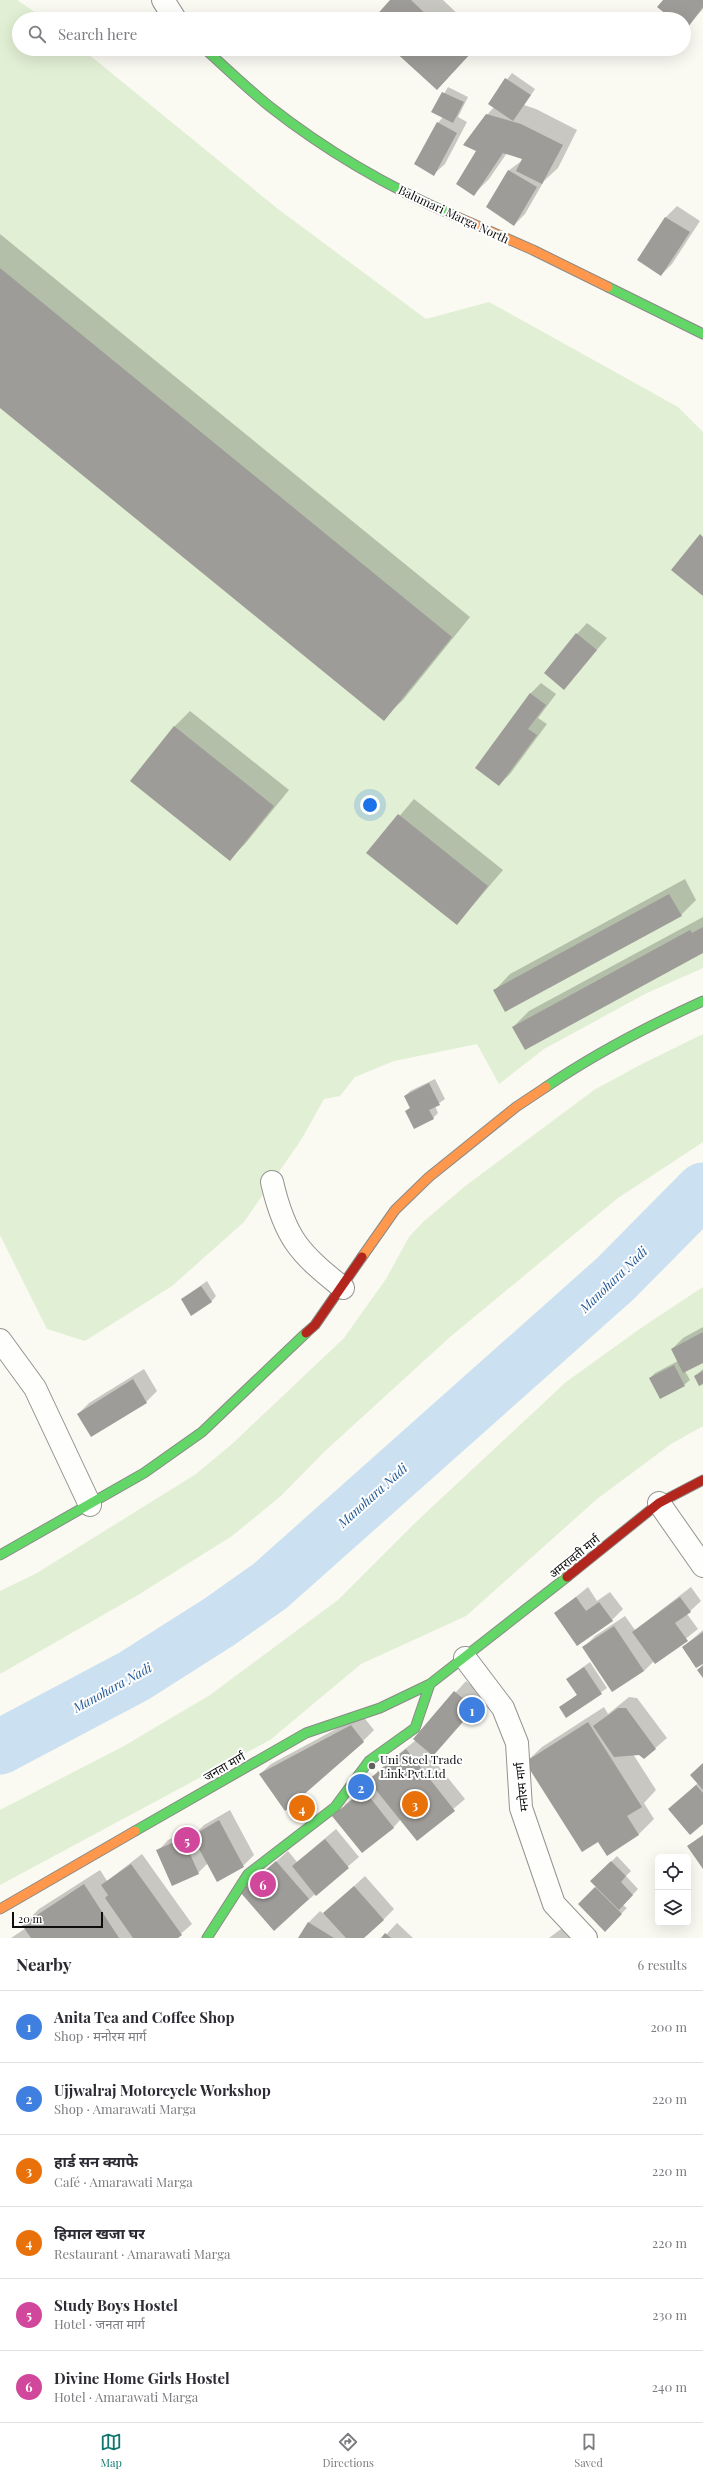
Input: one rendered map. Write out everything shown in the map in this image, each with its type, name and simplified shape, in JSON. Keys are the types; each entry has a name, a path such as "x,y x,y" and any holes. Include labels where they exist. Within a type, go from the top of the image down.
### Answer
{"main road":[{"name":"Balumari Marga North","path":"213,56 269,106 350,162 425,203 532,250 703,334"},
{"path":"0,1555 144,1473 202,1432 315,1325 343,1288 395,1210 429,1177 509,1112 584,1061 648,1026 703,1001"},
{"name":"अमरावती मार्ग","path":"465,1658 659,1503 703,1480"},
{"name":"जनता मार्ग","path":"0,1909 306,1733 380,1708 430,1684 465,1658"},
{"path":"208,1938 248,1874 335,1807 369,1761 415,1728 430,1684"}],"street":[{"path":"163,0 171,12"},
{"path":"272,1182 279,1213 294,1243 317,1268 343,1288"},
{"path":"0,1340 36,1388 90,1505"},
{"path":"659,1503 703,1566"},
{"name":"मनोरम मार्ग","path":"465,1658 503,1708 517,1743 521,1808 554,1904 586,1938"}],"green space":[{"path":"0,0 17,0 35,12 12,12 12,56 91,56 278,209 426,319 489,302 678,407 703,432 703,968 645,994 544,1049 499,1084 477,1044 394,1061 355,1077 340,1096 324,1099 301,1140 244,1222 172,1286 85,1341 47,1329 0,1235"},
{"path":"703,1034 703,1142 618,1198 450,1337 324,1452 281,1496 232,1536 138,1595 0,1674 0,1591 37,1573 196,1474 232,1444 344,1338 386,1279 409,1237 422,1223 464,1187 594,1090 640,1065"},
{"path":"703,1287 703,1426 671,1444 597,1499 466,1616 361,1664 270,1740 0,1885 0,1810 124,1746 210,1695 338,1600 416,1522 566,1382 641,1328"}],"building":[{"path":"390,0 411,0 424,12 379,12"},
{"path":"663,0 703,0 703,7 691,23 691,12 663,12 657,7"},
{"path":"400,56 468,56 437,90"},
{"path":"505,78 531,95 513,121 488,104"},
{"path":"442,92 464,102 453,123 431,112"},
{"path":"486,114 521,124 563,145 542,184 516,171 522,159 503,153 474,196 456,184 476,151 463,145"},
{"path":"437,122 457,133 434,176 414,164"},
{"path":"508,170 537,187 514,226 486,207"},
{"path":"665,217 690,232 661,276 637,260"},
{"path":"0,268 452,637 384,721 0,408"},
{"path":"700,534 703,537 703,596 671,570"},
{"path":"576,633 597,650 564,690 544,673"},
{"path":"530,693 546,705 528,729 537,735 499,786 475,768"},
{"path":"174,726 274,806 230,861 130,781"},
{"path":"398,814 488,886 457,925 366,853"},
{"path":"669,894 682,916 505,1012 493,990"},
{"path":"703,927 703,953 525,1050 512,1027 690,930 692,933"},
{"path":"429,1083 440,1105 429,1110 434,1119 414,1129 405,1111 410,1108 404,1096"},
{"path":"201,1286 212,1302 191,1316 181,1299"},
{"path":"703,1332 703,1363 683,1373 671,1349"},
{"path":"674,1365 685,1386 660,1399 649,1378"},
{"path":"703,1371 703,1384 699,1386 694,1376"},
{"path":"133,1379 147,1403 91,1437 77,1414"},
{"path":"576,1597 586,1611 599,1602 613,1621 577,1646 554,1613"},
{"path":"680,1597 691,1612 675,1623 688,1641 655,1664 632,1632"},
{"path":"614,1626 644,1671 612,1692 582,1647"},
{"path":"703,1632 703,1664 696,1668 682,1647"},
{"path":"703,1665 703,1678 697,1670"},
{"path":"584,1667 602,1694 566,1718 559,1707 577,1695 566,1679"},
{"path":"454,1691 475,1708 433,1756 413,1739"},
{"path":"618,1708 626,1708 656,1749 644,1759 639,1755 614,1757 593,1726"},
{"path":"588,1722 642,1807 627,1816 639,1835 607,1856 598,1842 582,1852 525,1762"},
{"path":"351,1725 364,1742 285,1811 259,1774"},
{"path":"406,1749 455,1811 417,1841 368,1780"},
{"path":"703,1763 703,1790 690,1775"},
{"path":"696,1785 703,1793 703,1824 690,1835 668,1809"},
{"path":"364,1790 394,1828 362,1853 332,1816"},
{"path":"219,1820 244,1867 217,1882 192,1836"},
{"path":"703,1835 703,1869 687,1846"},
{"path":"183,1838 199,1874 172,1886 156,1850"},
{"path":"325,1839 349,1868 316,1896 292,1866"},
{"path":"276,1861 309,1899 274,1931 240,1892"},
{"path":"611,1861 626,1876 621,1882 633,1895 619,1910 590,1881"},
{"path":"131,1864 182,1935 178,1938 133,1938 105,1898 108,1895 101,1885"},
{"path":"84,1884 119,1938 31,1938 22,1925"},
{"path":"354,1886 384,1920 364,1938 346,1938 323,1913"},
{"path":"595,1887 622,1914 605,1932 578,1904"},
{"path":"308,1922 334,1938 298,1938"},
{"path":"385,1933 391,1938 381,1938"}],"waterway":[{"name":"Manohara Nadi","path":"0,1747 134,1676 219,1622 270,1586 615,1279 703,1190"}],"traffic: fast":[{"path":"213,56 269,106 335,153 406,193 455,216"},
{"path":"608,287 703,334"},
{"path":"546,1087 623,1041 662,1020 703,1001"},
{"path":"0,1555 144,1473 202,1432 306,1333"},
{"path":"135,1831 306,1733 380,1708 430,1684 567,1577"},
{"path":"207,1938 248,1874 335,1807 369,1761 415,1728 430,1684"}],"traffic: slow":[{"path":"455,216 533,250 608,287"},
{"path":"362,1257 395,1210 429,1177 516,1107 546,1087"},
{"path":"0,1909 135,1831"}],"traffic: jam":[{"path":"306,1333 315,1325 362,1257"},
{"path":"567,1577 659,1503 703,1480"}],"place":[{"name":"Anita Tea and Coffee Shop","path":"472,1710"},
{"name":"Uni Steel Trade Link Pvt.Ltd","path":"372,1766"},
{"name":"Ujjwalraj Motorcycle Workshop","path":"361,1787"},
{"name":"हार्ड सन क्याफे","path":"415,1804"},
{"name":"हिमाल खजा घर","path":"302,1808"},
{"name":"Study Boys Hostel","path":"187,1840"},
{"name":"Divine Home Girls Hostel","path":"263,1884"}]}
